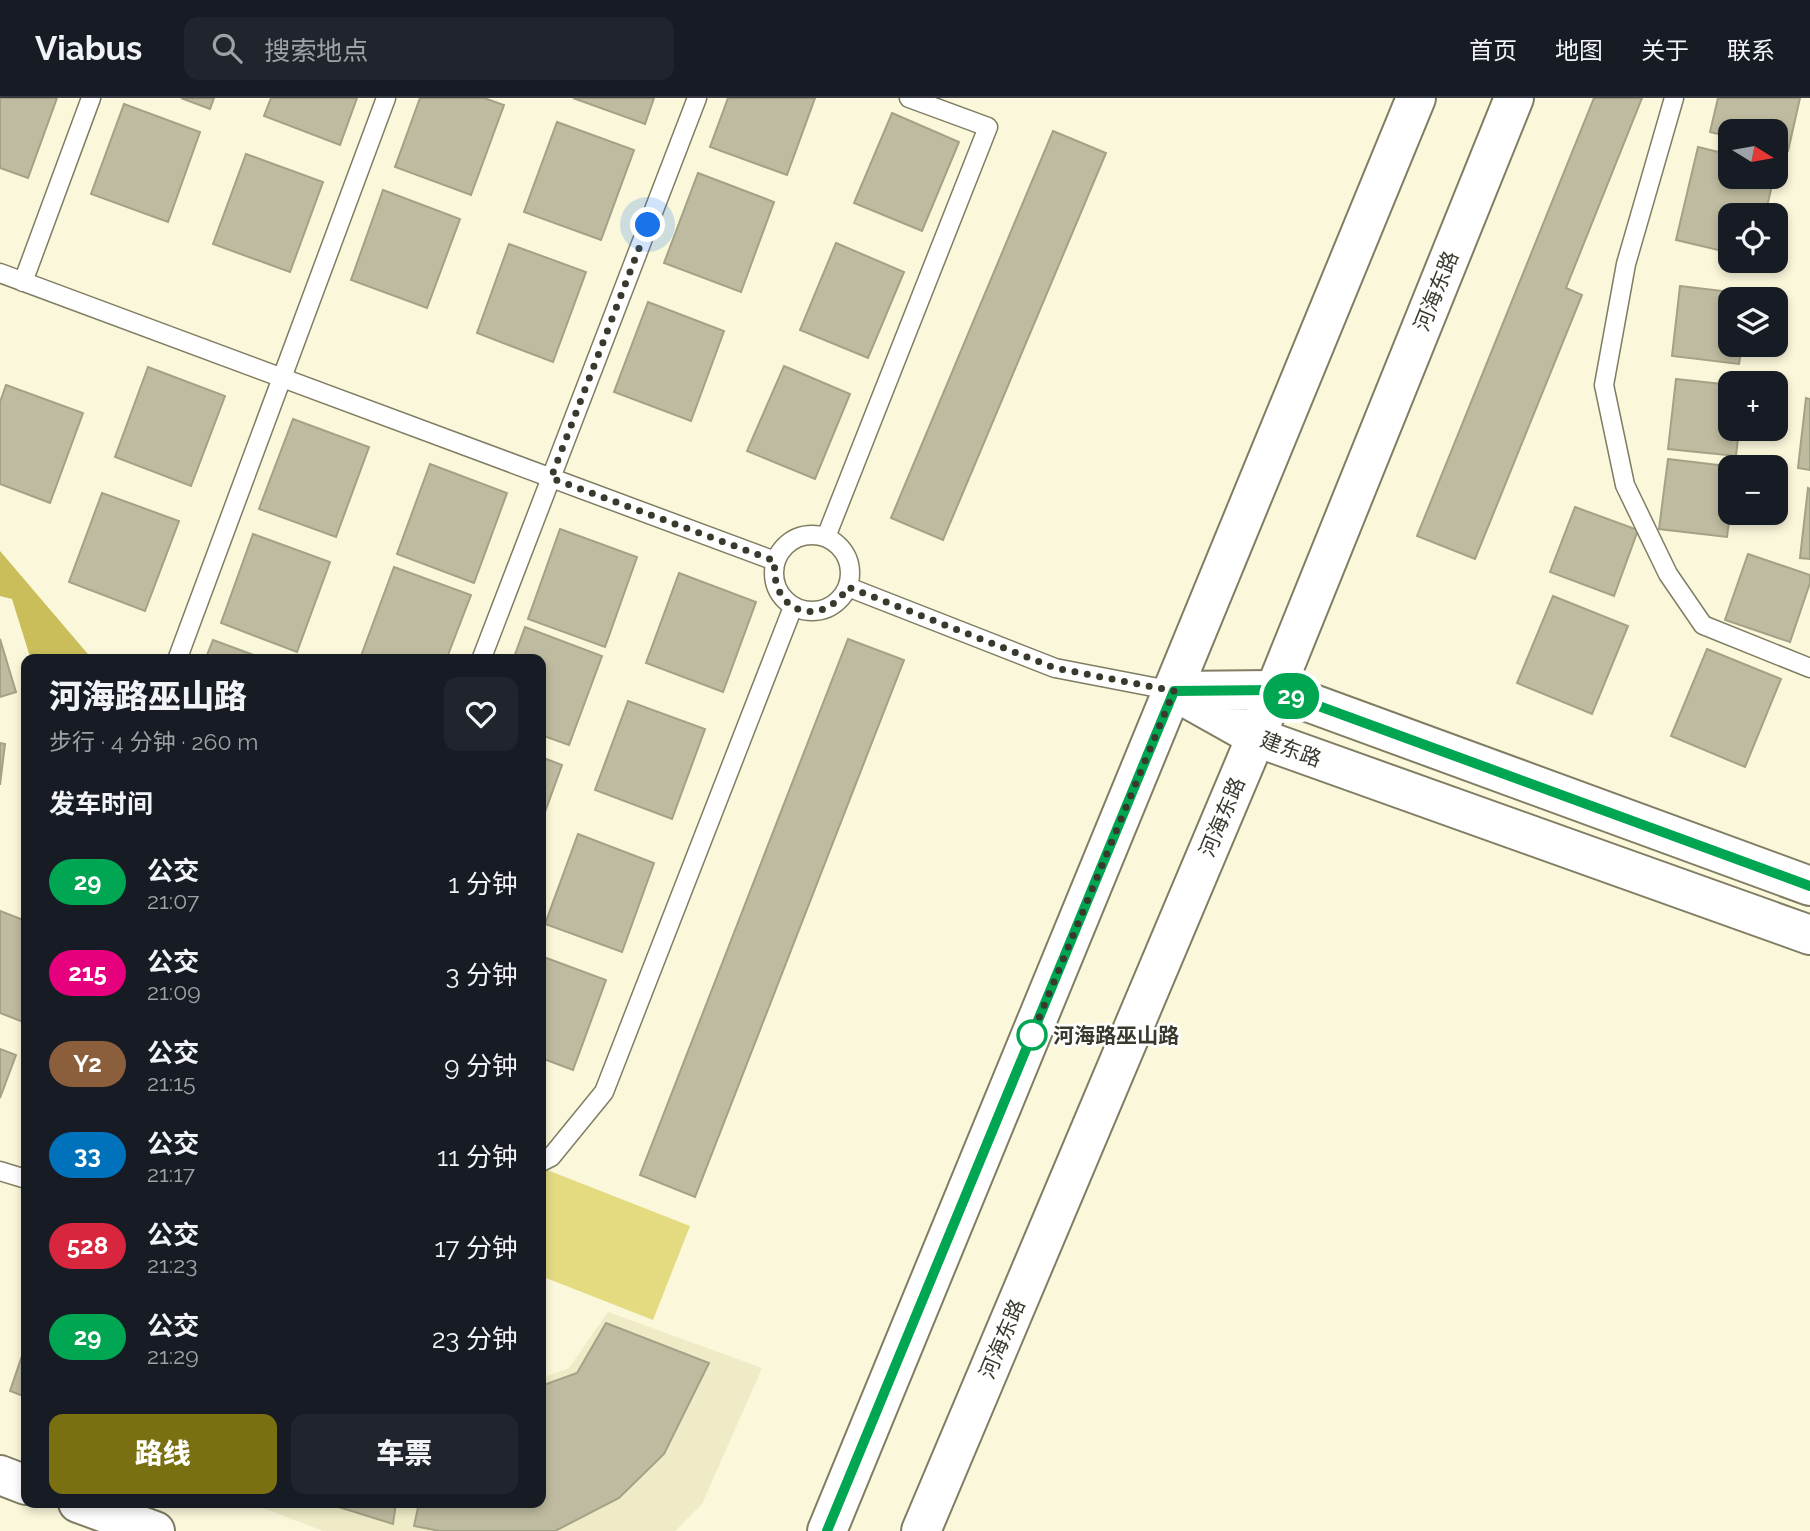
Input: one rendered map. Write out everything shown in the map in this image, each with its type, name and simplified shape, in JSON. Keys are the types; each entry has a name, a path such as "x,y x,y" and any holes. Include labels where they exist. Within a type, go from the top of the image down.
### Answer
{"main road":[{"path":"827,1531 1416,98"},
{"name":"河海东路","path":"920,1531 1256,737 1514,98"},
{"path":"1174,691 1275,690 1810,886"},
{"name":"建东路","path":"1174,691 1256,737 1810,935"},
{"path":"0,1475 21,1483"},
{"path":"92,1508 155,1531"}],"lane":[{"path":"23,282 91,98"},
{"path":"179,654 386,98"},
{"path":"483,654 697,98"},
{"path":"826,537 988,127 909,98"},
{"path":"1674,98 1626,264 1604,384 1625,485 1668,574 1703,625 1810,668"},
{"path":"0,273 775,561"},
{"path":"814,534 826,537 845,552 850,575 848,587 831,607 806,611 793,607 783,599 776,588 773,575 780,550 789,541 801,536 814,534"},
{"path":"848,587 1055,668 1174,691"},
{"path":"546,1160 551,1157 604,1092 793,607"},
{"path":"0,1171 21,1177"}],"shaded area":[{"path":"0,551 88,654 29,654 12,599 0,596"},
{"path":"546,1170 690,1226 653,1320 546,1278"},
{"path":"608,1312 762,1368 702,1504 675,1531 323,1531 263,1508 546,1508 546,1376 569,1368"}],"building":[{"path":"0,98 57,98 28,178 0,168"},
{"path":"181,98 214,98 210,109"},
{"path":"271,98 357,98 340,145 264,116"},
{"path":"420,98 484,98 504,105 471,195 395,167"},
{"path":"573,98 654,98 645,124"},
{"path":"728,98 815,98 787,175 710,147"},
{"path":"1594,98 1642,98 1566,288 1582,295 1475,559 1417,536"},
{"path":"1718,98 1800,98 1788,151 1788,119 1718,119 1718,134 1710,132"},
{"path":"124,104 200,132 168,222 91,194"},
{"path":"892,113 959,142 922,231 854,203"},
{"path":"557,122 634,150 601,240 524,212"},
{"path":"1053,131 1106,153 943,540 891,518"},
{"path":"1698,147 1718,152 1718,189 1771,189 1768,203 1718,203 1718,250 1676,240"},
{"path":"246,154 323,182 290,272 213,244"},
{"path":"698,173 774,202 741,292 664,263"},
{"path":"383,190 460,219 427,308 351,280"},
{"path":"836,243 904,272 868,358 800,330"},
{"path":"509,244 586,272 553,362 477,333"},
{"path":"1680,286 1718,290 1718,357 1740,357 1739,364 1672,356"},
{"path":"648,302 724,331 691,421 614,392"},
{"path":"784,366 850,394 815,479 747,451"},
{"path":"148,367 225,396 191,486 115,457"},
{"path":"1676,379 1718,384 1718,441 1738,441 1736,455 1668,449"},
{"path":"6,385 83,413 50,503 0,484 0,402"},
{"path":"1806,398 1810,399 1810,470 1798,468"},
{"path":"293,419 369,447 336,537 259,509"},
{"path":"1668,459 1718,465 1718,525 1729,525 1727,537 1659,529"},
{"path":"430,464 507,493 474,583 397,554"},
{"path":"1808,488 1810,489 1810,559 1800,558"},
{"path":"102,493 179,521 145,611 69,582"},
{"path":"1575,507 1638,530 1614,596 1550,572"},
{"path":"560,529 637,557 605,647 528,619"},
{"path":"253,534 330,562 297,652 221,623"},
{"path":"1748,554 1810,575 1810,583 1790,642 1725,620"},
{"path":"394,567 471,595 448,654 362,654"},
{"path":"679,573 756,602 723,692 646,663"},
{"path":"1553,596 1628,626 1592,714 1517,683"},
{"path":"525,627 602,656 569,745 546,737 546,654 515,654"},
{"path":"0,639 16,692 0,697"},
{"path":"848,639 904,660 695,1197 640,1175"},
{"path":"213,640 251,654 207,654"},
{"path":"1707,649 1781,679 1745,767 1671,736"},
{"path":"628,701 705,729 672,819 595,790"},
{"path":"0,743 5,744 0,785"},
{"path":"546,759 562,765 546,809"},
{"path":"578,834 654,863 622,952 546,924"},
{"path":"0,911 21,919 21,1021 0,1013"},
{"path":"546,958 606,980 573,1070 546,1060"},
{"path":"0,1049 16,1055 0,1098"},
{"path":"606,1323 709,1363 664,1454 619,1498 555,1531 440,1531 414,1526 418,1508 546,1508 546,1384 577,1373"},
{"path":"21,1359 21,1395 10,1391"},
{"path":"342,1508 395,1508 393,1524"}],"bus line":[{"name":"29","path":"827,1531 1174,691 1275,690 1810,886"}],"place":[{"name":"河海路巫山路","path":"1032,1035"}],"route":[{"path":"648,225 551,478 775,561 773,575 776,588 783,599 793,607 806,611 831,607 848,587 1055,668 1174,691 1027,1047 1032,1035"}]}
